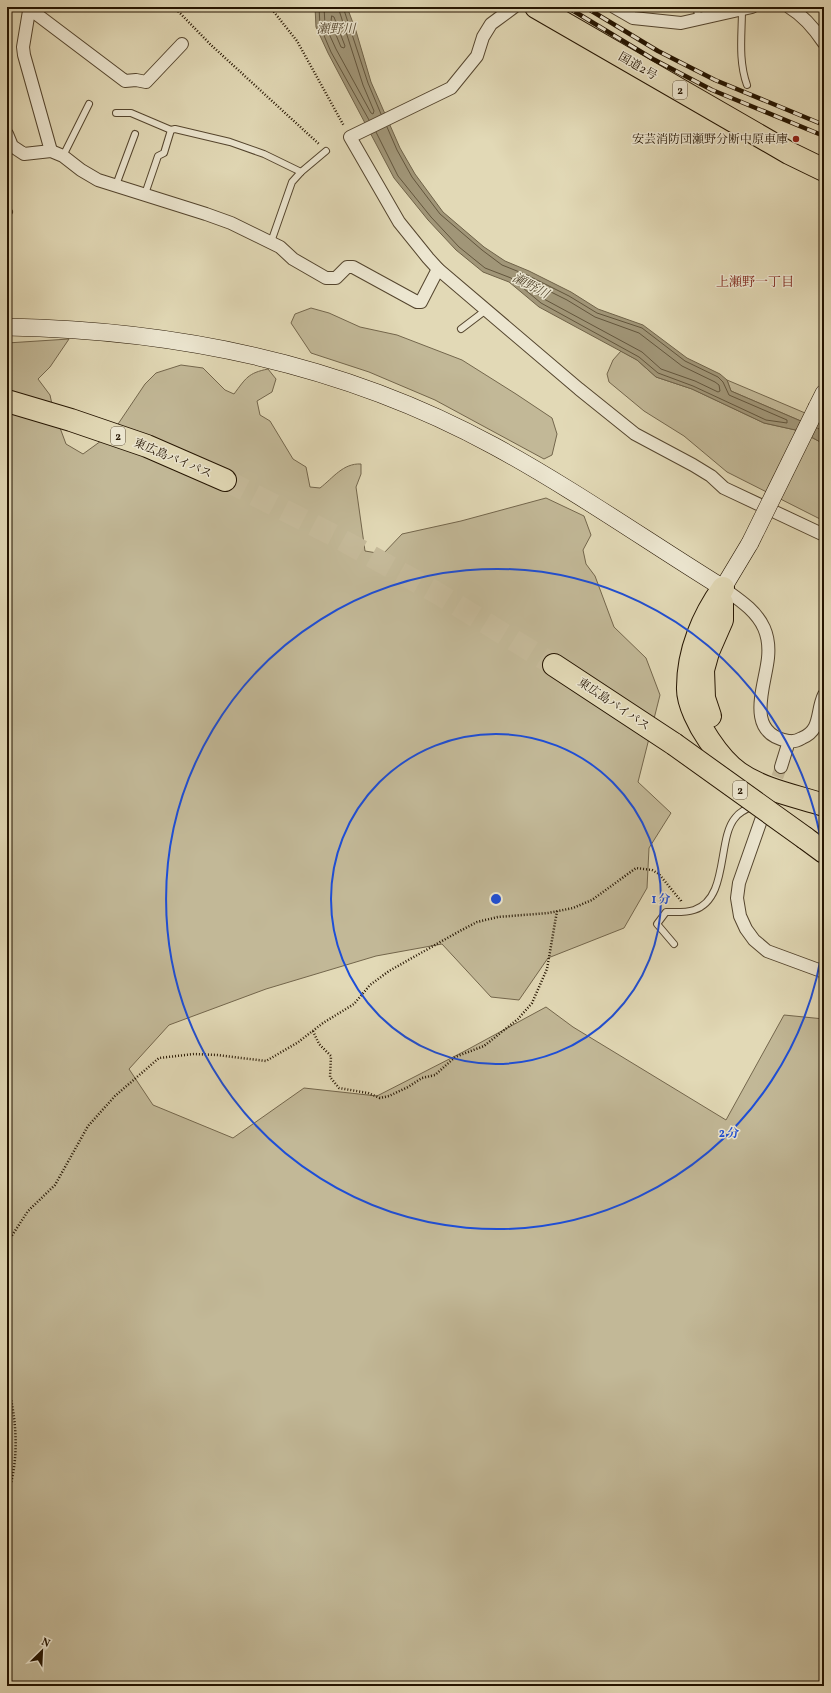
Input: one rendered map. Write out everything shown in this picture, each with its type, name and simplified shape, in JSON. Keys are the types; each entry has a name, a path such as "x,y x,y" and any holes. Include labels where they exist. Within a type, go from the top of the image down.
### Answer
{"highway":[{"name":"国道2号","path":"536,7 789,153 824,170"},
{"name":"東広島バイパス","path":"7,401 72,420 147,446 225,480"},
{"path":"723,588 722,620 708,652 703,670 704,698 713,726 730,751 747,764 767,775 824,794"},
{"path":"723,588 712,604 697,638 691,657 688,688 694,713 704,733 719,755 739,773 763,786 824,805"},
{"name":"東広島バイパス","path":"554,665 674,744 824,852"}],"street":[{"path":"514,7 491,24 482,37 477,56 450,88 353,135 399,222 438,269 635,434 693,465 736,494 824,535"},
{"path":"614,7 633,18 681,23 697,13 741,8"},
{"path":"788,7 797,12 811,25 824,43"},
{"path":"51,151 24,55 23,47 29,11 35,13 125,81 136,80 146,82 182,44"},
{"path":"7,134 12,146 24,154 51,151 63,156 81,170 98,180 146,194 225,221 272,242 293,259 326,278 336,278 347,267 353,266 417,302 421,302 438,269"},
{"path":"7,327 101,331 203,344 304,368 350,383 411,407 493,445 538,471 723,588 748,607 764,628 768,642 768,658 760,704 762,724 769,732 780,739 789,741 795,741 806,737 817,726 820,713 820,702 824,695"},
{"path":"723,588 750,543 821,400"},
{"path":"781,767 789,741"},
{"path":"769,797 739,883 737,898 740,916 746,929 754,940 767,951 824,972"}],"lane":[{"path":"741,8 742,62 743,74 747,85"},
{"path":"63,156 89,104"},
{"path":"116,113 131,112 171,130 175,129 230,142 264,154 301,172"},
{"path":"146,194 158,156 164,153 171,130"},
{"path":"116,185 135,134"},
{"path":"272,242 292,182 301,172 326,151"},
{"path":"461,329 486,310"},
{"path":"674,944 657,924 666,912 693,911 703,906 713,892 719,876 730,827 735,818 745,810 769,797"}],"path":[{"path":"174,7 211,45 326,151"},
{"path":"270,7 297,41 353,135"},
{"path":"7,1243 28,1211 55,1185 88,1126 115,1096 160,1058 194,1054 217,1055 266,1062 354,1004 370,985 389,971 477,922 498,917 572,908 592,900 636,868 652,870 659,874 681,901 682,912"},
{"path":"313,1031 319,1044 331,1056 330,1077 339,1088 368,1092 380,1098 404,1090 422,1078 435,1075 455,1057 484,1046 527,1010 547,968 557,911"},
{"path":"7,1383 12,1401 14,1430 15,1469 11,1483"}],"shaded area":[{"path":"311,308 329,313 360,327 397,335 462,360 552,418 557,434 552,455 544,459 435,400 369,372 311,353 291,323 295,314"},
{"path":"69,339 50,367 38,379 50,395 53,409 66,444 83,454 112,433 145,384 156,373 181,365 203,368 225,390 234,394 252,374 268,369 276,379 272,392 257,401 260,415 270,421 293,459 306,467 310,487 320,488 349,466 361,464 361,474 356,487 365,551 383,554 402,534 461,521 546,498 584,516 591,535 583,550 586,564 595,576 614,627 646,658 660,695 638,782 671,813 649,848 647,888 624,928 548,958 519,1000 491,997 442,944 376,956 266,989 169,1025 129,1069 153,1105 233,1138 304,1088 377,1096 546,1007 573,1027 726,1120 784,1015 824,1019 824,1686 7,1686 7,343"},
{"path":"621,351 637,360 656,377 692,389 764,423 800,431 824,444 824,521 727,472 684,436 644,411 609,382 607,374 613,360"},
{"path":"727,380 824,421 824,431 731,391"}],"water":[{"name":"瀬野川","path":"315,7 347,7 356,31 371,82 400,148 415,174 443,212 484,247 505,261 571,292 598,309 643,325 687,358 720,374 727,380 731,391 824,431 824,444 800,431 764,423 692,389 656,377 637,360 539,307 509,282 483,272 456,250 428,220 394,178 328,53 316,27"}],"tunnel":[{"path":"225,480 333,535 437,593 554,665"},
{"path":"771,794 781,767"}],"railway":[{"path":"567,7 653,59 712,90 824,136"},
{"path":"585,7 658,51 715,80 824,125"}],"place":[{"name":"安芸消防団瀬野分断中原車庫","path":"796,139"}],"district":[{"name":"上瀬野一丁目","path":"755,281"}]}
